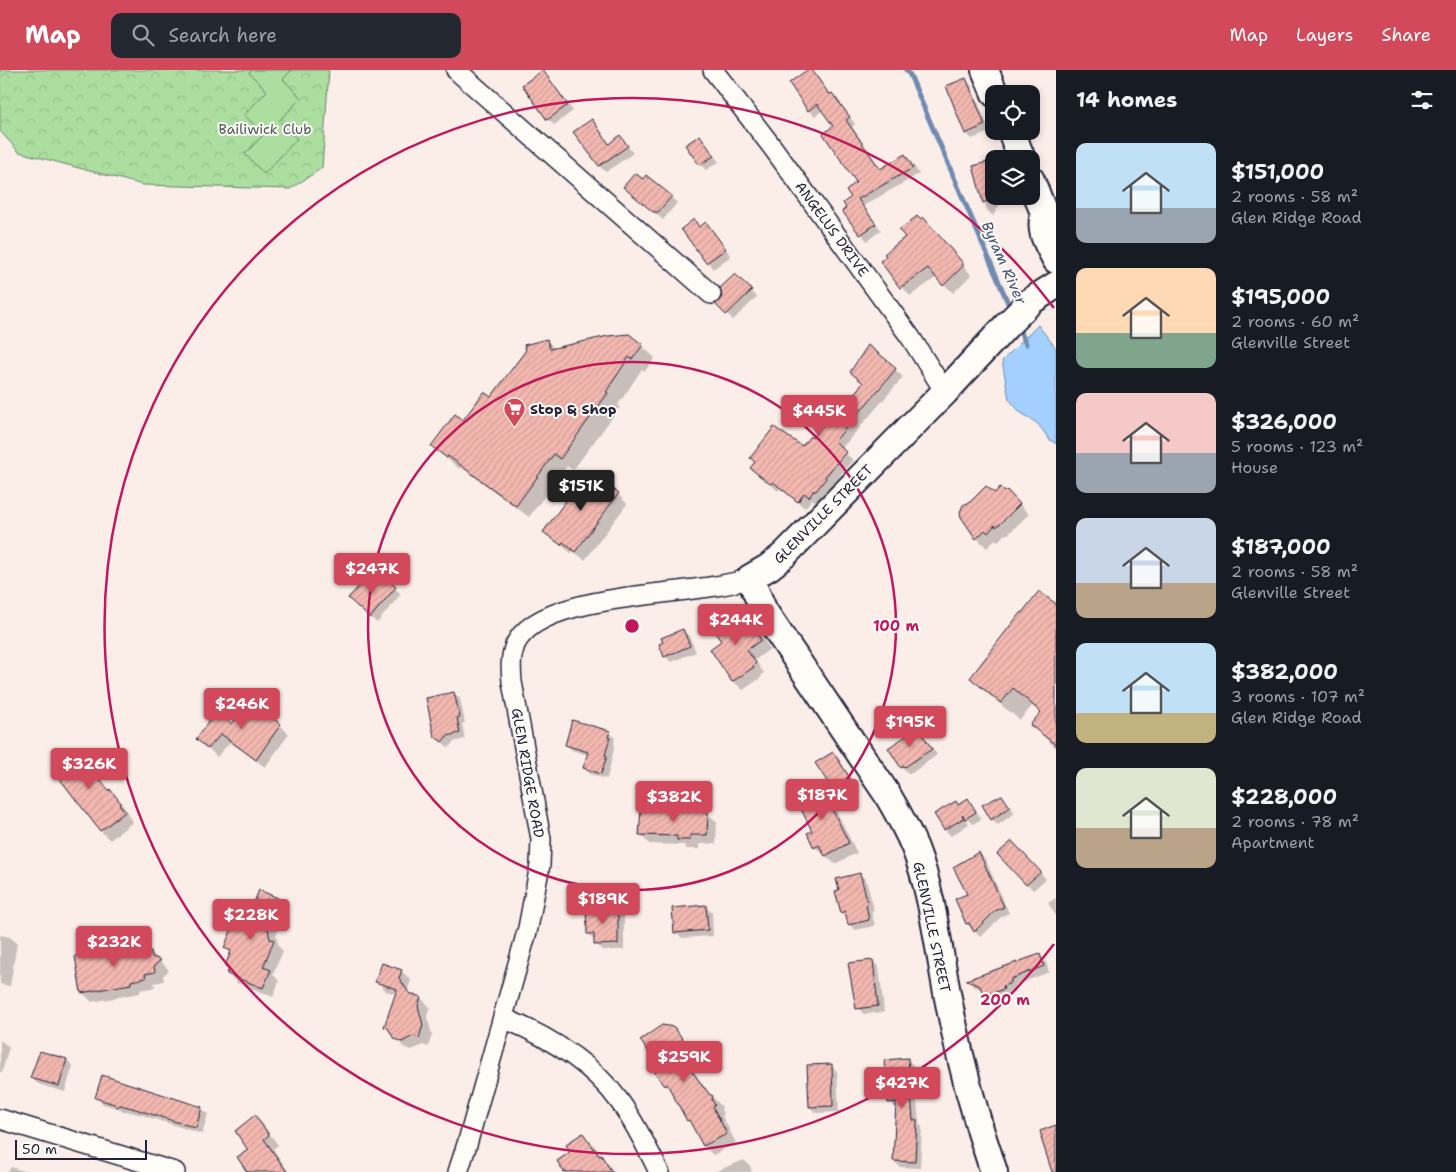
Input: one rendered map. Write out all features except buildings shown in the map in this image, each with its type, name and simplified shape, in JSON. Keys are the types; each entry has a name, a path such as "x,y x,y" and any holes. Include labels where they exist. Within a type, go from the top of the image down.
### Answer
{"main road":[{"path":"985,70 991,85"},
{"path":"1040,198 1050,217 1042,222 1042,232 1056,260"},
{"name":"GLENVILLE STREET","path":"994,1172 978,1126 958,1046 926,885 915,849 902,820 878,779 764,612 750,578 768,568 784,555 945,392 1031,301 1056,285"}],"street":[{"path":"456,70 710,294"},
{"name":"ANGELUS DRIVE","path":"713,70 773,148 911,338 945,392"},
{"name":"GLEN RIDGE ROAD","path":"458,1172 528,928 540,866 541,839 512,682 510,661 515,645 532,624 557,613 606,600 720,586 750,578"},
{"path":"503,1018 520,1025 575,1057 601,1080 620,1102 659,1172"},
{"path":"0,1119 175,1172"}],"green space":[{"name":"Bailiwick Club","path":"0,70 329,70 322,168 290,189 143,185 19,152 0,131"},
{"path":"252,70 292,70 283,79 301,98 279,121 297,139 264,174 245,154 264,134 244,115 267,91 249,73"}],"water":[{"path":"1038,325 1056,348 1056,444 1049,439 1038,424 1020,412 1009,399 1002,361"}],"waterway":[{"name":"Byram River","path":"906,70 910,75 1011,310"},
{"name":"Byram River","path":"1017,324 1026,344"}],"place":[{"name":"Stop & Shop","path":"514,428"}]}
